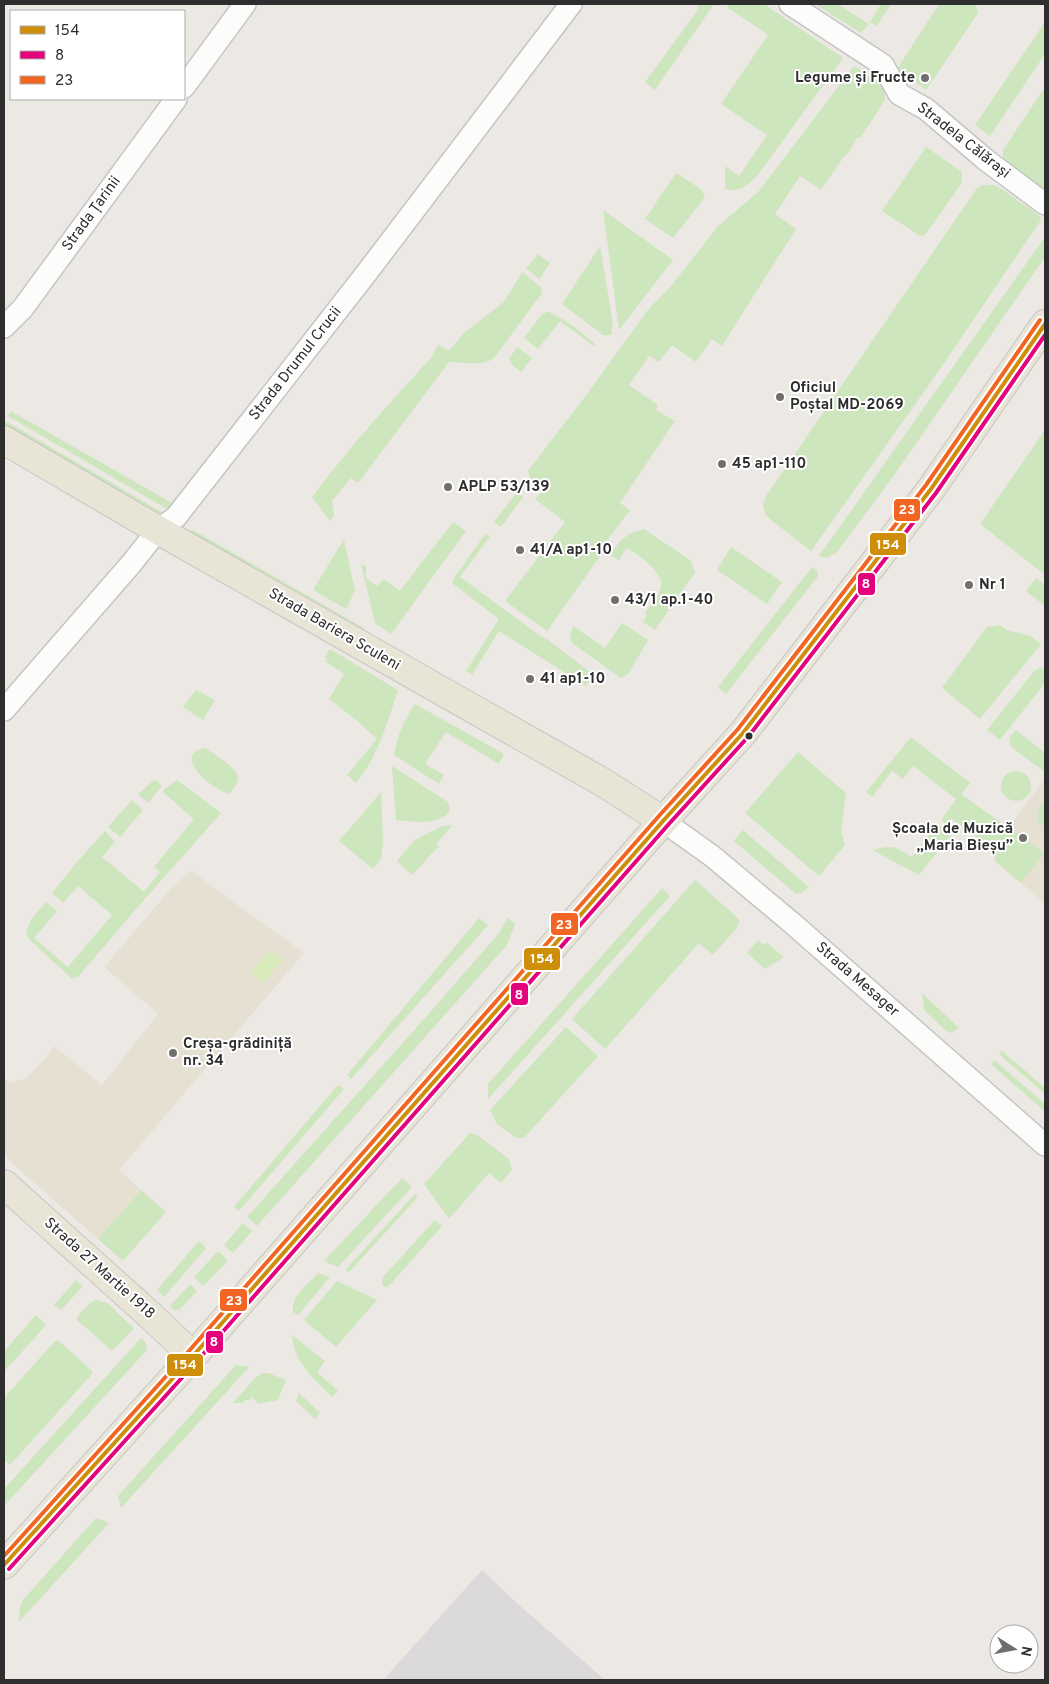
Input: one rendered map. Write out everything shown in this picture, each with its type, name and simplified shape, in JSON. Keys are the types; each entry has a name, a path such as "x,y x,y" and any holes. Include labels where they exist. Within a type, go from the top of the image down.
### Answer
{"main road":[{"path":"4,1564 193,1356 663,821 744,732 931,489 1045,324"},
{"name":"Strada Bariera Sculeni","path":"4,440 158,530 604,782 663,821"},
{"name":"Strada 27 Martie 1918","path":"4,1184 193,1356"}],"street":[{"path":"185,86 245,4"},
{"name":"Strada Drumul Crucii","path":"4,710 131,564 158,530 176,517 365,275 571,4"},
{"name":"Stradela Călărași","path":"790,4 883,65 899,94 926,109 986,160 1045,204"},
{"name":"Strada Țarinii","path":"4,327 23,308 175,100"},
{"name":"Strada Mesager","path":"663,821 712,856 786,917 1045,1145"}],"shaded area":[{"name":"Școala de Muzică „Maria Bieșu”","path":"1045,779 1045,903 996,862 992,849"},
{"name":"Creșa-grădiniță nr. 34","path":"191,871 304,953 119,1170 141,1190 98,1239 4,1156 4,1077 10,1083 27,1078 54,1046 102,1085 158,1014 104,967 173,886"},
{"path":"482,1570 518,1604 605,1680 383,1680"}],"green space":[{"path":"698,4 714,4 655,90 645,82 698,10"},
{"path":"729,4 764,4 843,58 757,176 747,185 735,190 725,189 725,166 739,176 767,135 721,104 768,35 727,7"},
{"path":"815,4 838,4 869,24 861,33"},
{"path":"881,4 891,4 876,27 870,22"},
{"path":"939,4 976,4 978,13 926,90 897,69"},
{"path":"1045,22 1045,54 990,136 975,125"},
{"path":"854,66 884,86 885,100 861,137 857,138 848,154 845,155 821,190 800,176 775,214 796,229 722,346 712,339 696,362 672,345 659,362 649,356 629,385 658,405 656,410 675,421 620,503 630,510 602,547 605,549 547,631 505,601 565,522 535,499 544,489 530,478 528,471 647,311 671,286 718,226 759,191"},
{"path":"1045,87 1045,194 1003,160 1003,150"},
{"path":"926,147 962,172 962,183 925,235 920,236 882,211"},
{"path":"676,173 701,189 705,197 673,238 645,219"},
{"path":"983,185 994,185 1000,188 1040,216 1041,220 938,372 811,551 766,516 763,506 766,496 977,188"},
{"path":"603,210 673,260 619,330"},
{"path":"1045,237 1045,257 895,474 837,552 828,558 819,556"},
{"path":"600,246 613,324 611,335 603,335 562,304"},
{"path":"538,254 550,263 539,279 526,268"},
{"path":"522,272 541,287 542,293 494,358 478,363 449,362 358,483 351,478 332,501 334,516 330,521 312,497 370,426 431,358 438,345 449,351 465,332 504,302"},
{"path":"546,312 555,315 574,327 596,345 595,347 560,321 538,349 524,338 542,314"},
{"path":"517,347 532,358 521,372 512,365 509,359"},
{"path":"11,411 172,503 172,506 167,509 8,416"},
{"path":"4,420 165,514 155,514 4,427"},
{"path":"1045,430 1045,575 980,524"},
{"path":"517,492 523,497 501,527 494,522"},
{"path":"453,522 466,531 391,634 375,623 361,564 366,566 366,578 377,586 384,579 400,591"},
{"path":"644,529 690,560 695,572 655,630 643,622 647,615 645,613 659,593 662,582 659,576 647,562 627,548 619,560 610,555 624,538"},
{"path":"193,530 364,628 366,636 190,535"},
{"path":"486,533 490,536 460,577 594,675 586,686 499,631 472,675 466,671 499,619 452,583"},
{"path":"344,539 355,591 346,609 313,590"},
{"path":"731,547 782,582 767,604 717,570"},
{"path":"812,567 818,572 818,576 726,694 718,687"},
{"path":"1036,578 1045,585 1045,606 1026,591"},
{"path":"622,623 648,640 628,674 621,678 572,643 570,638 573,626 605,648"},
{"path":"1000,625 1007,630 1031,636 1041,644 980,719 942,688 987,627"},
{"path":"330,649 398,690 376,751 356,783 347,775 377,739 329,699 344,674 326,662 327,659 324,657"},
{"path":"1041,668 1045,670 1045,683 1000,740 987,730 1035,670"},
{"path":"196,690 215,700 203,720 183,707"},
{"path":"415,704 504,754 499,764 446,732 425,764 444,775 439,784 394,755 402,728"},
{"path":"1016,730 1045,753 1045,772 1011,747 1009,738"},
{"path":"911,737 970,783 961,794 1044,853 1021,883 996,862 992,849 952,819 947,825 941,820 956,799 913,766 903,779 892,771 872,797 866,792"},
{"path":"205,748 226,762 238,776 238,780 230,794 223,792 206,780 193,765 192,758 195,752"},
{"path":"798,752 846,793 841,832 845,845 819,876 745,813"},
{"path":"392,766 448,802 450,811 445,816 432,821 396,820"},
{"path":"1016,771 1026,776 1031,786 1026,796 1016,801 1006,796 1001,786 1006,776"},
{"path":"155,779 162,786 148,803 138,794"},
{"path":"177,780 221,813 78,977 72,979 29,939 26,933 30,921 46,902 57,911 34,938 68,967 112,915 78,886 63,903 52,893 105,831 115,842 102,857 144,892 160,872 154,867 194,819 163,792 164,789"},
{"path":"381,792 383,841 381,859 373,869 339,841"},
{"path":"132,800 143,810 120,837 108,827"},
{"path":"1045,802 1045,827 1037,821 1039,808"},
{"path":"937,824 951,835 919,875 872,850 885,847 893,848 912,857"},
{"path":"453,825 436,844 439,846 412,875 397,861 415,840 443,826"},
{"path":"743,830 809,887 796,894 734,841"},
{"path":"695,880 740,920 736,929 713,955 699,943 605,1049 572,1019"},
{"path":"662,888 670,896 488,1099 488,1084"},
{"path":"479,918 488,925 351,1079 347,1075"},
{"path":"508,918 515,924 507,945 257,1226 247,1217 433,1009 499,933"},
{"path":"758,940 763,944 767,943 784,957 765,969 747,953"},
{"path":"271,950 282,960 263,983 251,972"},
{"path":"922,993 959,1028 951,1033 946,1031 924,1010"},
{"path":"566,1027 598,1056 524,1138 516,1138 497,1124 490,1110"},
{"path":"1001,1050 1045,1088 1045,1094 999,1054"},
{"path":"994,1060 1045,1104 1045,1112 991,1064"},
{"path":"338,1085 344,1089 239,1211 234,1207"},
{"path":"470,1133 476,1134 509,1159 512,1170 501,1183 489,1173 449,1219 424,1184"},
{"path":"402,1178 412,1187 338,1267 324,1261"},
{"path":"141,1190 166,1212 123,1261 98,1239"},
{"path":"415,1194 418,1197 349,1272 345,1270"},
{"path":"435,1220 442,1226 387,1288 382,1285 383,1277"},
{"path":"243,1223 252,1231 233,1253 224,1245"},
{"path":"199,1241 206,1248 164,1297 157,1290"},
{"path":"218,1251 228,1261 203,1286 194,1277"},
{"path":"318,1273 330,1277 298,1315 293,1312 294,1301"},
{"path":"76,1280 83,1286 61,1310 54,1305"},
{"path":"337,1281 377,1300 336,1347 304,1320"},
{"path":"190,1284 197,1291 179,1310 174,1310 170,1306"},
{"path":"96,1300 107,1303 134,1328 111,1350 77,1320 77,1317 91,1302"},
{"path":"36,1315 46,1325 4,1372 4,1351"},
{"path":"292,1335 325,1361 317,1372 338,1391 332,1397 306,1370 297,1354"},
{"path":"141,1338 145,1341 147,1350 4,1506 4,1489"},
{"path":"55,1341 59,1341 92,1371 92,1374 10,1465 4,1459 4,1398"},
{"path":"236,1365 249,1367 121,1508 118,1496"},
{"path":"262,1373 268,1373 286,1380 278,1400 259,1404 251,1396 251,1400 244,1400 244,1403 233,1403 256,1377"},
{"path":"299,1393 320,1413 315,1419 296,1401"},
{"path":"96,1518 109,1523 19,1622 22,1601"}],"transit line":[{"name":"23","path":"4,1556 188,1352 658,817 738,729 926,485 1040,320"},
{"name":"154","path":"4,1565 193,1356 663,821 743,733 931,489 1045,324"},
{"name":"8","path":"9,1569 198,1360 668,825 748,737 936,493 1045,335"}],"place":[{"name":"Legume și Fructe","path":"925,78"},
{"name":"Oficiul Poștal MD-2069","path":"780,397"},
{"name":"45 ap1-110","path":"722,464"},
{"name":"APLP 53/139","path":"448,487"},
{"name":"41/A ap1-10","path":"520,550"},
{"name":"Nr 1","path":"969,585"},
{"name":"43/1 ap.1-40","path":"615,600"},
{"name":"41 ap1-10","path":"530,679"},
{"name":"Școala de Muzică „Maria Bieșu”","path":"1023,838"},
{"name":"Creșa-grădiniță nr. 34","path":"173,1053"}]}
